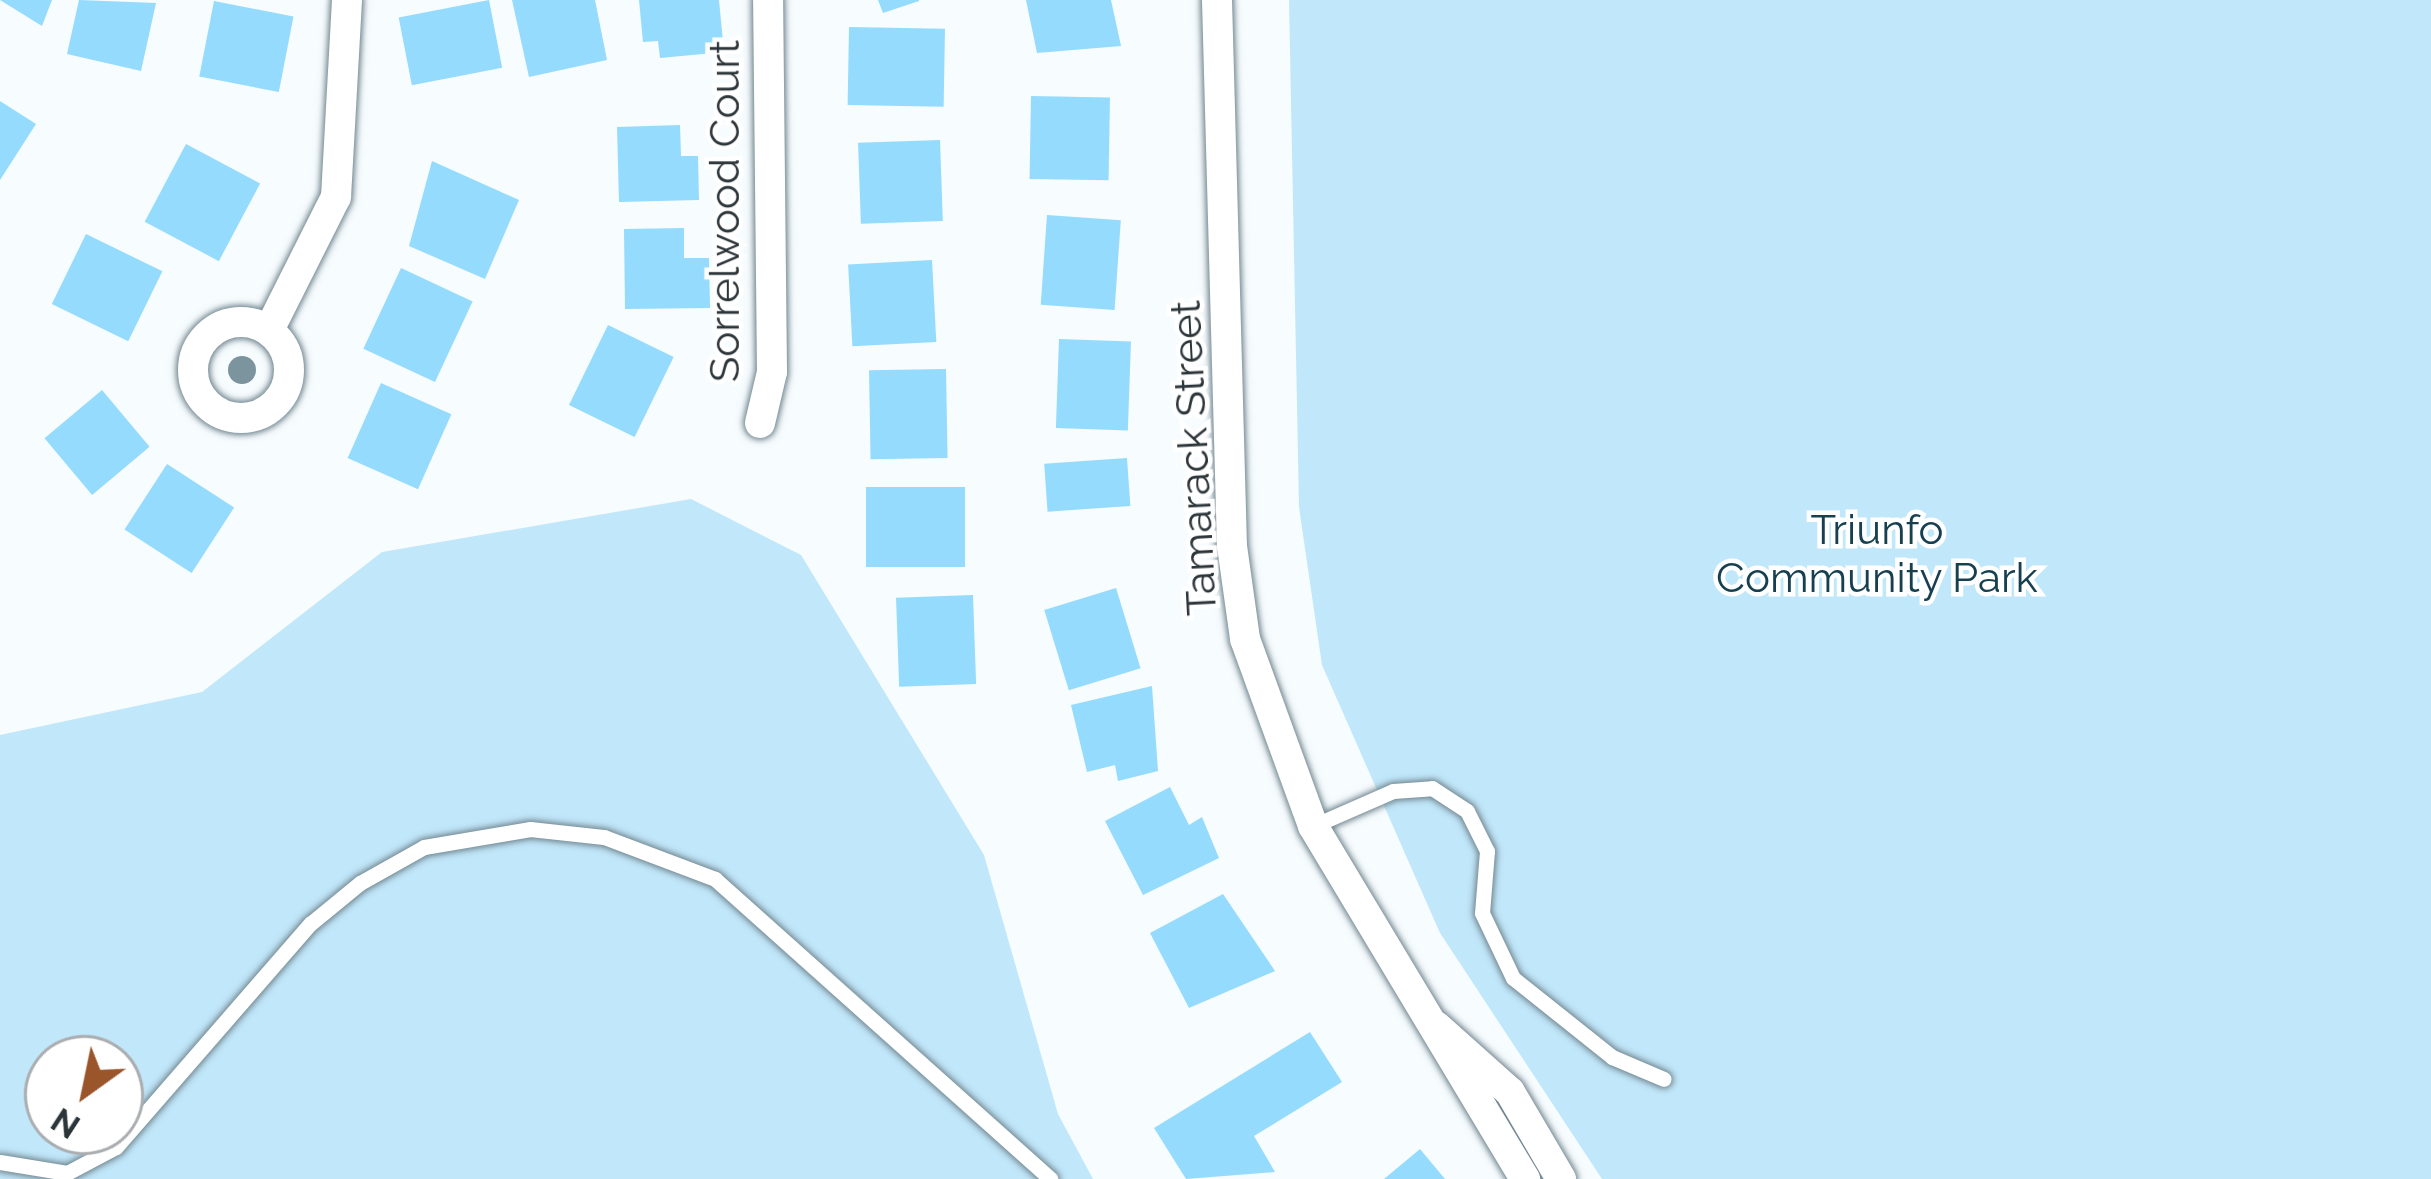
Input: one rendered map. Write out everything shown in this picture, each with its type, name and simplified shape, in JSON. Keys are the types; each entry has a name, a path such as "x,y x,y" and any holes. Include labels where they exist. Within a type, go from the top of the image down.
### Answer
{"street":[{"path":"268,329 336,197 347,0"},
{"name":"Sorrelwood Court","path":"760,422 772,372 768,0"},
{"name":"Tamarack Street","path":"1216,0 1232,546 1244,639 1313,826 1421,1015 1525,1179"},
{"name":"Tamarack Street","path":"1421,1015 1484,1061 1561,1179"}],"lane":[{"path":"1313,826 1393,790 1432,788 1466,811 1487,851 1482,913 1513,978 1612,1057 1664,1078"},
{"path":"0,1162 68,1173 116,1147 310,924 360,884 424,847 530,829 604,837 715,879 1050,1179"}],"green space":[{"name":"Triunfo Community Park","path":"1289,0 2431,0 2431,1179 1602,1179 1440,933 1322,665 1299,507"},
{"path":"691,499 801,555 984,855 1058,1114 1093,1179 0,1179 0,735 202,692 382,552"}],"building":[{"path":"0,0 52,0 42,26"},
{"path":"79,0 156,3 141,71 67,54"},
{"path":"489,0 502,68 412,85 399,18"},
{"path":"512,0 595,0 607,60 529,77"},
{"path":"639,0 719,0 724,52 660,58 658,41 643,42"},
{"path":"878,0 919,0 919,1 883,13"},
{"path":"1026,0 1111,0 1121,46 1037,53"},
{"path":"214,1 294,16 279,92 199,77"},
{"path":"849,27 945,29 944,107 848,105"},
{"path":"1031,96 1110,97 1109,180 1030,179"},
{"path":"0,101 36,124 0,180"},
{"path":"680,125 681,156 698,156 699,200 619,202 617,127"},
{"path":"940,140 943,221 861,224 858,143"},
{"path":"186,144 260,183 219,261 145,222"},
{"path":"432,161 519,200 485,279 409,246"},
{"path":"1047,215 1121,220 1115,310 1041,305"},
{"path":"684,228 684,258 709,258 710,308 625,309 624,229"},
{"path":"86,234 162,271 128,341 52,304"},
{"path":"932,260 936,342 852,346 848,264"},
{"path":"401,268 473,301 435,382 363,349"},
{"path":"608,325 674,357 635,437 569,405"},
{"path":"1059,339 1131,342 1128,430 1056,428"},
{"path":"946,369 948,458 871,459 869,370"},
{"path":"381,383 451,414 418,489 348,458"},
{"path":"102,390 150,447 92,495 45,438"},
{"path":"1127,458 1130,506 1048,512 1044,464"},
{"path":"167,464 234,508 192,573 125,529"},
{"path":"866,487 965,487 965,567 866,567"},
{"path":"1116,588 1141,668 1069,690 1044,610"},
{"path":"973,595 976,684 899,687 896,598"},
{"path":"1152,686 1158,771 1118,781 1115,765 1087,772 1071,705"},
{"path":"1170,787 1189,825 1202,817 1219,858 1143,895 1105,821"},
{"path":"1223,894 1275,971 1189,1008 1150,933"},
{"path":"1310,1032 1342,1082 1254,1136 1275,1172 1186,1179 1154,1128"},
{"path":"1420,1149 1445,1179 1384,1179"}]}
